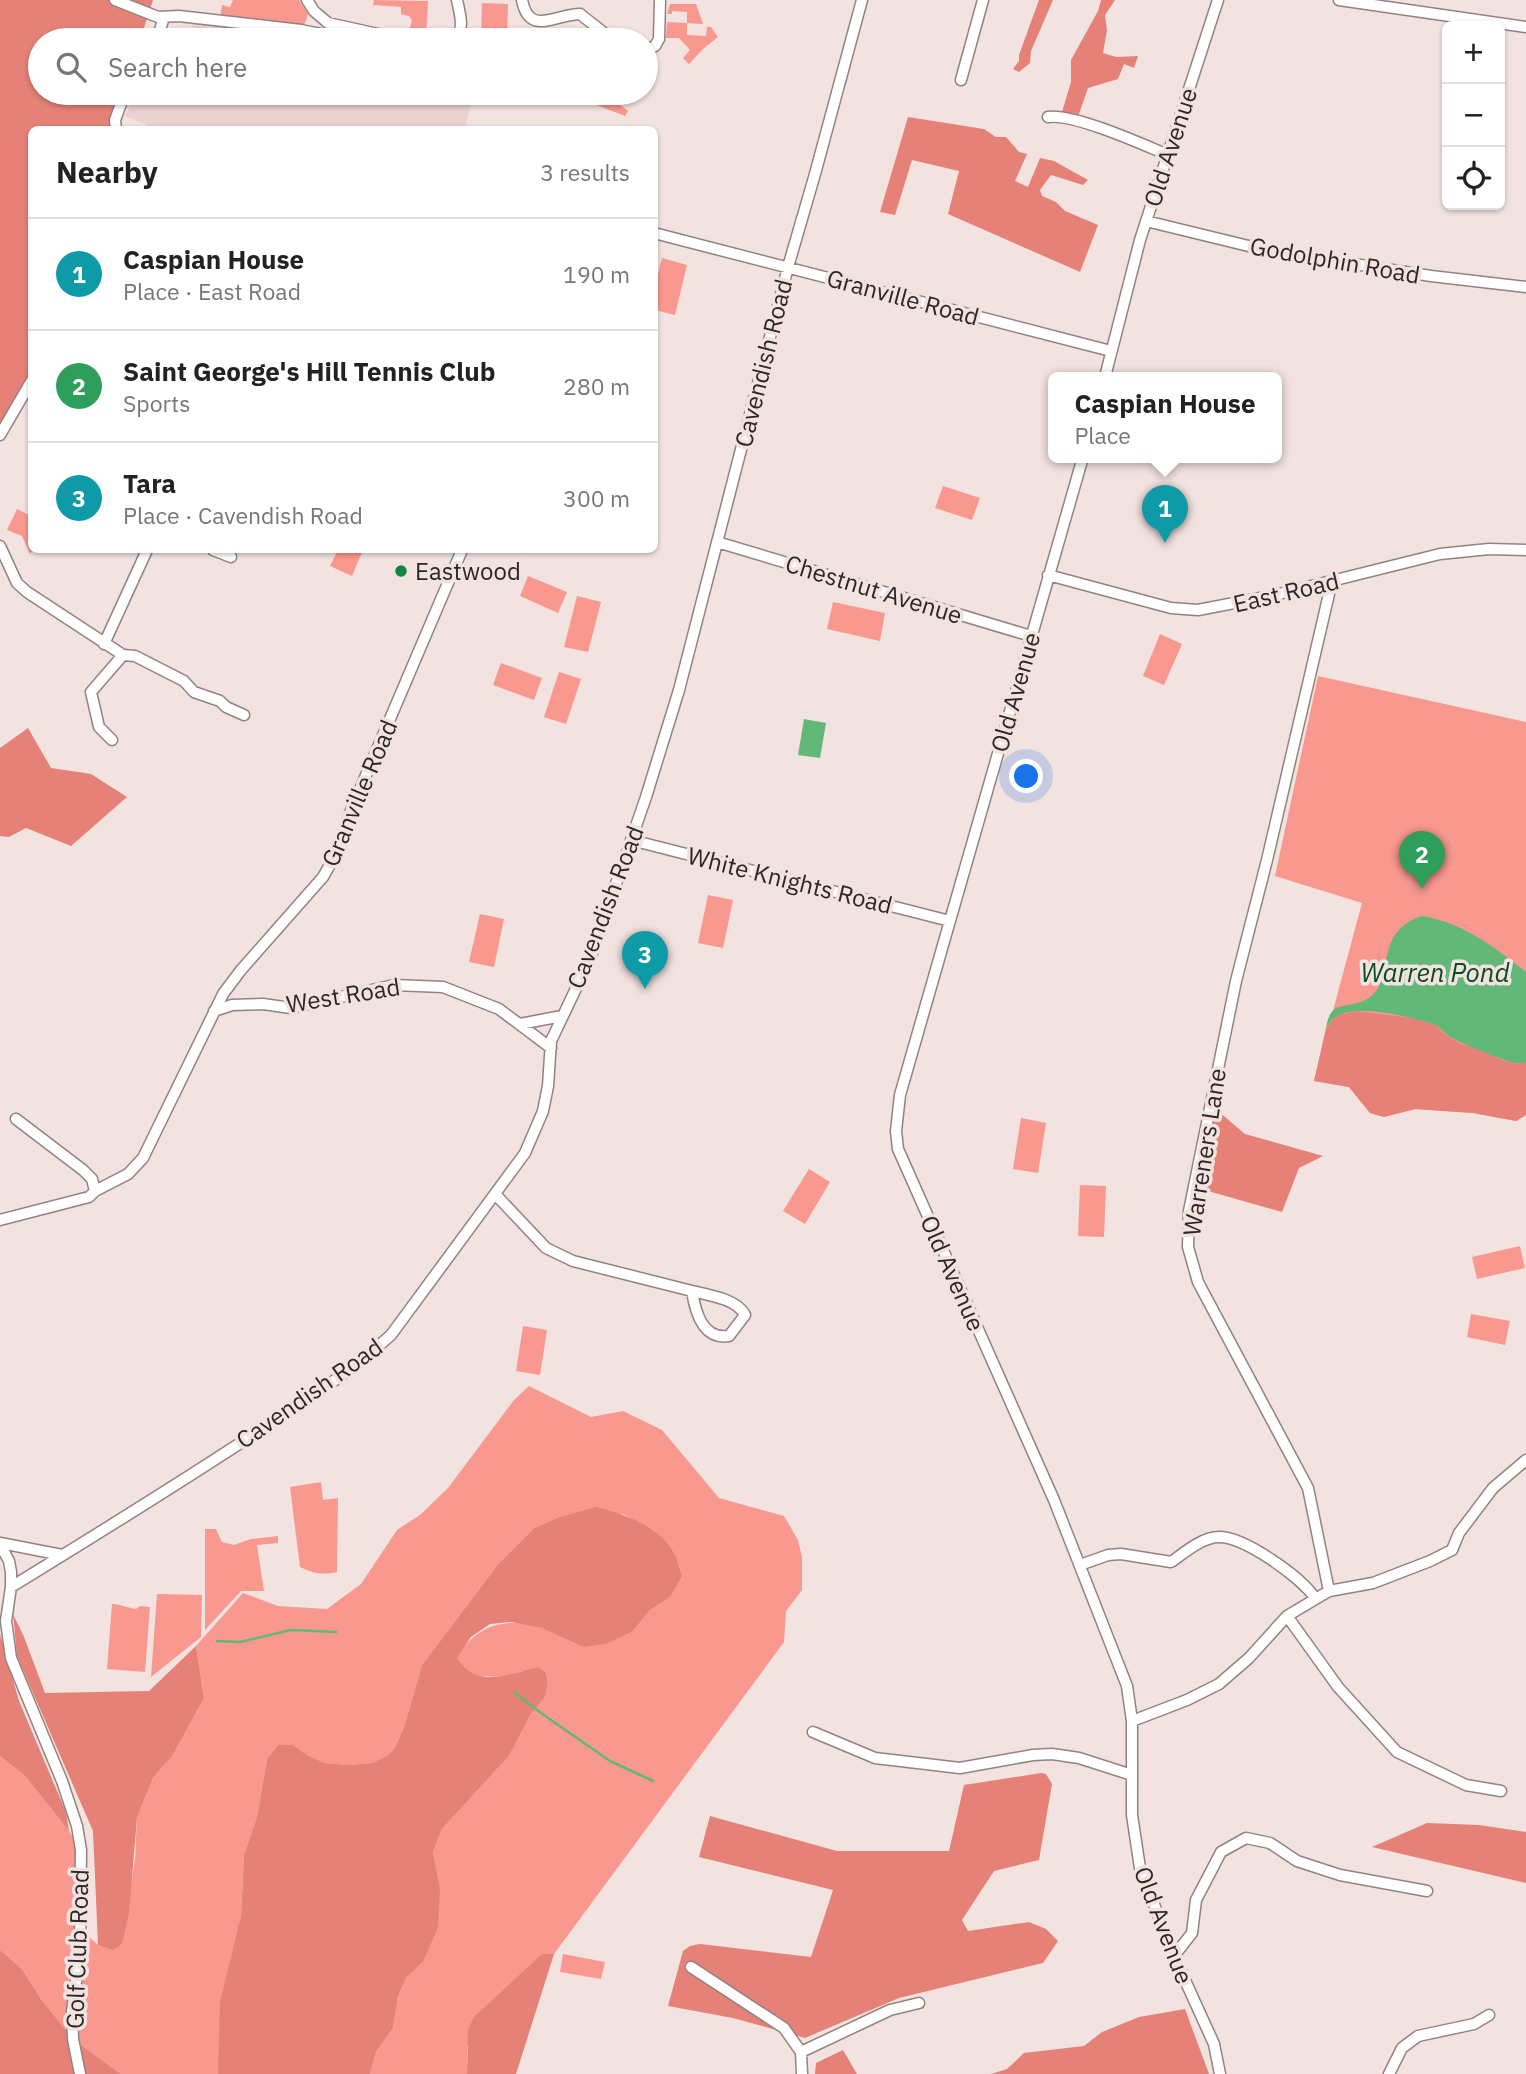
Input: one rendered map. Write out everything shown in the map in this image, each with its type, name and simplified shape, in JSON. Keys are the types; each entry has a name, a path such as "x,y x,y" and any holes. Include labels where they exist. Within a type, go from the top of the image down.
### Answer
{"street":[{"path":"115,0 164,17 179,16 284,28"},
{"path":"307,0 314,11 328,23 351,28"},
{"path":"457,0 462,28"},
{"path":"522,0 523,9 528,16 536,20 545,22 580,14 598,28"},
{"path":"658,40 660,0"},
{"name":"Cavendish Road","path":"11,1587 340,1378 374,1350 391,1335 525,1153 535,1134 546,1097 551,1048 562,1016 590,959 679,690 788,267 816,174 862,0"},
{"path":"961,80 982,0"},
{"name":"Old Avenue","path":"1106,372 1146,221 1218,0"},
{"path":"1339,0 1406,5 1526,27"},
{"path":"161,28 164,17"},
{"path":"116,125 122,105"},
{"path":"1048,117 1083,123 1168,155"},
{"name":"Godolphin Road","path":"1146,221 1265,250 1431,276 1526,287"},
{"name":"Granville Road","path":"658,234 1111,351"},
{"path":"0,435 28,387"},
{"name":"Old Avenue","path":"1081,463 900,1095 896,1130 898,1149 1054,1500 1127,1686 1132,1721 1132,1815 1140,1868 1174,1956 1214,2044 1220,2074"},
{"name":"Chestnut Avenue","path":"717,542 1031,636"},
{"path":"0,546 21,588 123,655 135,656 184,681 194,692 220,701 226,707 244,715"},
{"name":"East Road","path":"1048,575 1171,608 1198,610 1440,554 1489,548 1526,550"},
{"path":"104,644 146,553"},
{"path":"221,553 230,557"},
{"name":"Granville Road","path":"214,1011 241,970 323,877 336,854 352,808 461,553"},
{"name":"Warreners Lane","path":"1329,1591 1308,1488 1198,1282 1188,1247 1189,1212 1211,1110 1223,1036 1332,581"},
{"path":"104,737 91,692 123,655"},
{"name":"White Knights Road","path":"631,840 950,921"},
{"name":"West Road","path":"214,1011 232,1005 263,1004 291,1008 394,985 425,985 463,993 499,1009 551,1048"},
{"path":"0,1220 89,1197 95,1191 128,1174 142,1158 214,1011"},
{"path":"520,1024 562,1016"},
{"path":"16,1119 83,1170 92,1179 95,1191"},
{"path":"495,1194 547,1248 573,1261 692,1290 724,1299 743,1310 745,1315 729,1336 716,1335 698,1318 692,1290"},
{"path":"1132,1721 1187,1700 1219,1684 1249,1658 1287,1616 1315,1598 1329,1591 1373,1583 1452,1550 1459,1534 1493,1488 1526,1460"},
{"path":"1080,1565 1108,1555 1121,1554 1171,1562 1206,1540 1219,1537 1267,1557 1307,1585 1315,1598"},
{"path":"0,1543 62,1555"},
{"name":"Golf Club Road","path":"0,1543 9,1561 11,1587 6,1621 11,1658 62,1782 77,1826 81,1850 80,1951 72,2012 73,2039 80,2074"},
{"path":"1287,1616 1338,1687 1397,1752 1466,1785 1501,1791"},
{"path":"813,1732 875,1758 960,1768 1052,1754 1079,1758 1132,1774"},
{"path":"1174,1956 1192,1933 1196,1900 1221,1852 1246,1838 1270,1843 1297,1861 1340,1875 1427,1891"},
{"path":"691,1967 784,2028 802,2052 802,2074"},
{"path":"802,2052 890,2010 919,2003"},
{"path":"1389,2074 1402,2048 1418,2036 1474,2024 1489,2015"}],"shaded area":[{"path":"0,0 153,0 144,28 28,28 28,105 117,105 110,126 28,126 28,377 0,426"},
{"path":"233,0 299,0 308,14 304,26 220,17 222,5 230,7"},
{"path":"374,0 428,1 427,28 410,28 412,20 401,14 401,7 373,5"},
{"path":"1039,0 1053,0 1031,51 1030,63 1019,72 1013,69 1019,61"},
{"path":"1101,0 1115,0 1105,15 1107,30 1103,53 1116,57 1138,56 1134,68 1124,64 1118,79 1088,88 1079,114 1062,112 1071,82 1071,60 1098,11"},
{"path":"482,3 508,4 507,28 481,28"},
{"path":"670,4 696,4 703,24 687,23 687,12 672,11 672,14 667,14"},
{"path":"667,22 687,23 687,35 706,36 707,27 711,27 718,37 689,64 683,58 690,50 679,38 666,38"},
{"path":"193,24 223,28 192,28"},
{"path":"130,105 470,105 466,126 147,126 125,116"},
{"path":"596,105 620,105 628,111 625,116"},
{"path":"908,117 984,129 996,137 1006,137 1019,152 1027,154 1015,181 1028,187 1040,158 1054,161 1088,180 1083,185 1051,175 1040,190 1042,196 1056,202 1065,211 1098,225 1080,272 948,214 959,171 912,160 895,215 880,212"},
{"path":"662,258 687,265 675,315 658,311 658,275"},
{"path":"943,486 980,498 972,520 935,508"},
{"path":"17,509 28,514 28,550 22,536 7,530"},
{"path":"336,553 362,553 352,576 330,566"},
{"path":"528,576 567,592 558,613 520,596"},
{"path":"577,596 601,602 588,652 564,647"},
{"path":"833,602 885,613 880,641 827,629"},
{"path":"1160,634 1182,644 1164,685 1143,676"},
{"path":"501,663 542,678 534,700 493,685"},
{"path":"559,672 581,679 566,724 544,717"},
{"path":"1318,676 1526,722 1526,1115 1516,1121 1473,1113 1415,1109 1384,1117 1370,1113 1349,1087 1314,1081 1362,903 1275,876"},
{"path":"28,728 51,768 91,774 127,797 71,846 26,828 9,837 0,836 0,748"},
{"path":"708,895 733,900 723,948 698,943"},
{"path":"480,914 504,919 494,967 469,962"},
{"path":"1356,1011 1412,1018 1436,1025 1447,1036 1461,1044 1505,1061 1518,1064 1526,1062 1526,1115 1516,1121 1473,1113 1415,1109 1384,1117 1370,1113 1349,1087 1314,1081 1326,1028 1335,1016"},
{"path":"1211,1110 1218,1111 1245,1134 1323,1156 1299,1168 1282,1212 1194,1187"},
{"path":"1021,1118 1046,1123 1038,1173 1013,1169"},
{"path":"809,1169 830,1182 805,1224 783,1211"},
{"path":"1080,1185 1106,1186 1104,1237 1078,1236"},
{"path":"1520,1246 1525,1268 1477,1279 1472,1257"},
{"path":"1471,1314 1510,1321 1505,1345 1467,1337"},
{"path":"523,1326 547,1330 540,1375 516,1371"},
{"path":"529,1386 591,1417 623,1411 662,1430 719,1498 784,1516 798,1540 802,1557 802,1590 786,1611 784,1642 554,1954 542,1954 467,2047 467,2074 370,2074 376,2052 393,2028 398,1997 406,1978 423,1962 440,1887 433,1852 442,1829 509,1756 531,1714 545,1697 548,1683 546,1673 522,1671 505,1677 475,1676 464,1670 457,1658 473,1638 493,1626 504,1624 529,1624 583,1647 633,1631 649,1611 670,1597 674,1553 653,1530 623,1514 533,1529 499,1563 422,1665 404,1727 394,1749 388,1755 372,1763 325,1763 293,1745 278,1745 267,1759 257,1817 244,1855 241,1916 233,1955 218,2074 121,2074 73,2039 41,1999 22,1969 0,1950 0,1756 25,1776 81,1850 84,1932 98,1945 113,1949 122,1944 135,1859 137,1818 153,1778 173,1755 204,1698 196,1646 243,1593 278,1606 327,1609 361,1584 397,1530 420,1515 448,1488 514,1400"},
{"path":"321,1482 323,1500 338,1498 337,1572 314,1572 300,1567 290,1487"},
{"path":"596,1507 630,1518 660,1536 675,1555 682,1576 670,1597 649,1611 633,1631 606,1644 583,1647 542,1628 511,1622 490,1624 471,1637 457,1658 465,1668 484,1677 505,1676 538,1667 546,1673 548,1683 545,1697 531,1714 509,1756 442,1829 433,1852 440,1887 438,1927 423,1962 406,1978 398,1997 393,2028 376,2052 370,2074 218,2074 220,2002 241,1916 244,1855 257,1817 267,1759 278,1745 293,1745 325,1763 372,1763 388,1755 394,1749 404,1727 422,1665 499,1563 533,1529 560,1517"},
{"path":"205,1529 216,1529 222,1542 234,1545 251,1539 278,1536 278,1543 257,1545 264,1591 241,1591 205,1630"},
{"path":"157,1594 202,1595 201,1637 151,1677"},
{"path":"112,1604 136,1609 140,1606 150,1607 145,1672 107,1669"},
{"path":"13,1614 45,1693 149,1691 196,1646 204,1698 173,1755 153,1778 137,1818 129,1913 122,1944 113,1950 98,1945 93,1831 17,1656"},
{"path":"0,1634 19,1701 66,1812 69,1831 25,1776 0,1756"},
{"path":"1046,1774 1052,1784 1039,1860 994,1871 962,1920 968,1931 1029,1922 1046,1929 1058,1941 1043,1963 899,1998 805,2038 733,2018 668,2006 683,1951 690,1946 700,1944 811,1957 833,1890 699,1857 710,1816 837,1851 949,1851 964,1785"},
{"path":"1427,1823 1479,1825 1526,1832 1526,1883 1372,1847"},
{"path":"0,1950 22,1969 41,1999 73,2039 121,2074 0,2074"},
{"path":"542,1954 554,1954 516,2074 467,2074 468,2030 474,2017"},
{"path":"563,1954 605,1962 601,1979 560,1972"},
{"path":"1185,2009 1209,2074 991,2074 1007,2069 1024,2053 1084,2046 1102,2032 1139,2017"},
{"path":"843,2050 857,2074 815,2074 816,2063"}],"water":[{"path":"804,719 826,723 820,758 798,755"},
{"name":"Warren Pond","path":"1422,916 1465,930 1526,972 1526,1062 1517,1063 1503,1059 1455,1040 1435,1025 1398,1015 1371,1011 1346,1013 1334,1018 1326,1028 1328,1018 1336,1008 1360,1002 1376,991 1396,933"}],"waterway":[{"path":"217,1641 240,1642 291,1630 336,1632"},
{"path":"515,1693 610,1761 653,1781"}],"place":[{"name":"Caspian House","path":"1165,543"},
{"name":"Eastwood","path":"401,571"},
{"name":"Saint George's Hill Tennis Club","path":"1422,889"},
{"name":"Tara","path":"645,989"}]}
